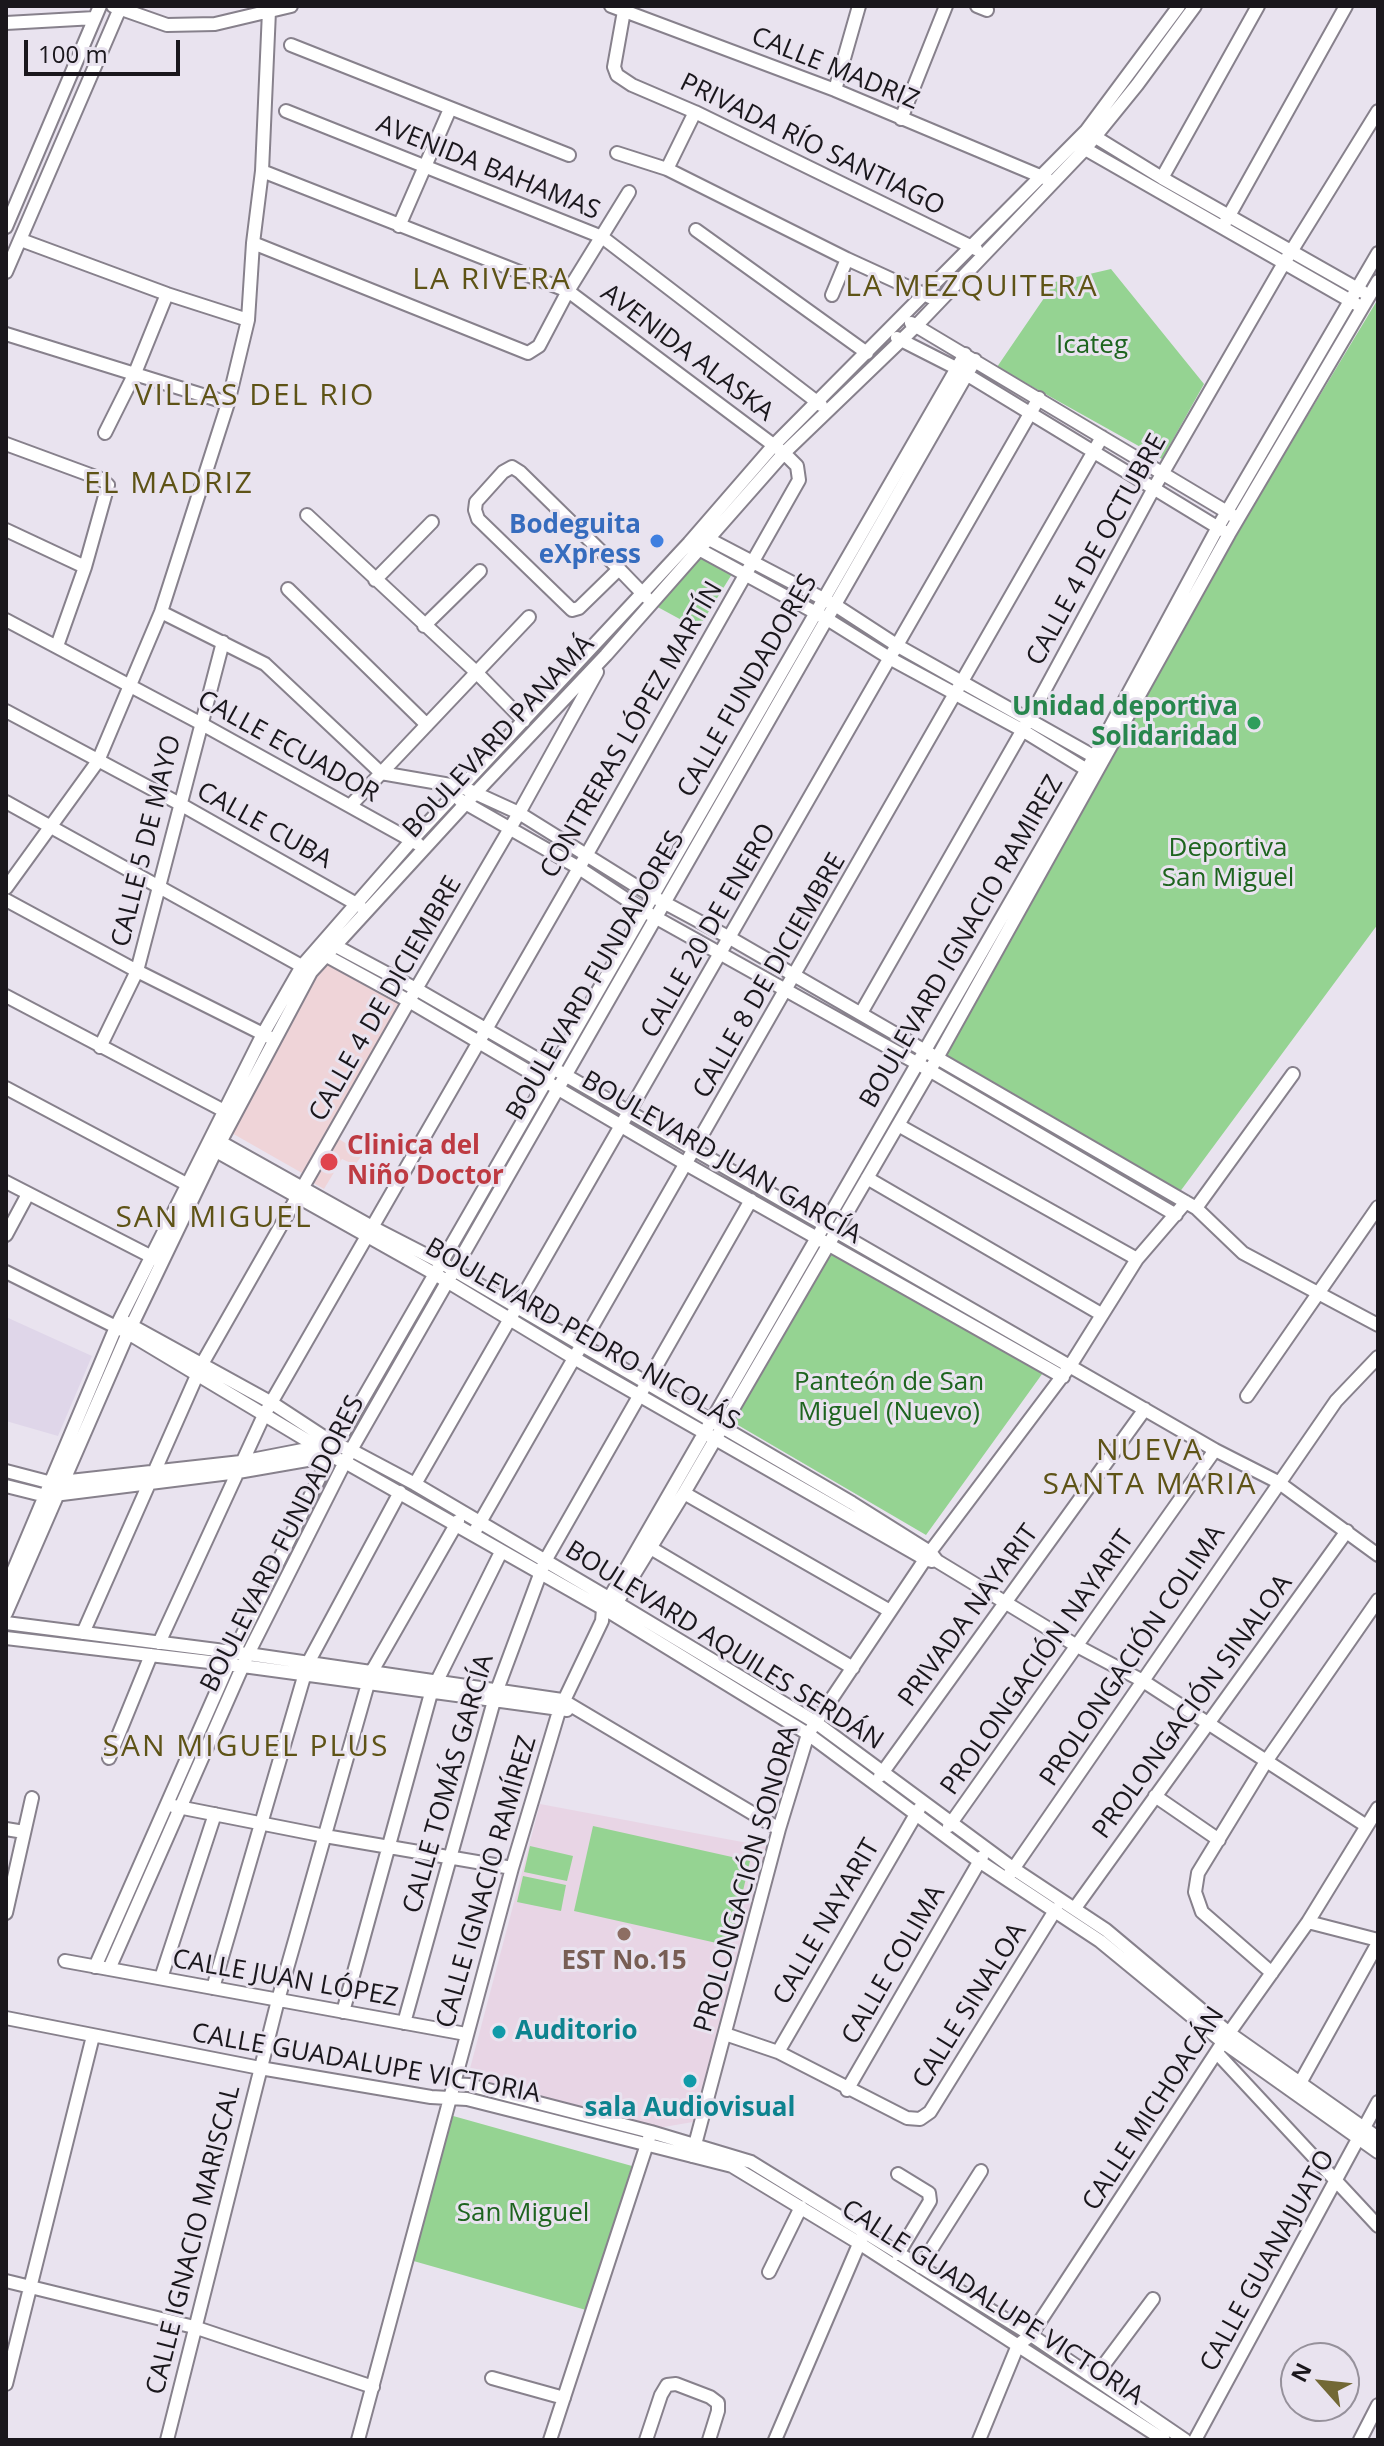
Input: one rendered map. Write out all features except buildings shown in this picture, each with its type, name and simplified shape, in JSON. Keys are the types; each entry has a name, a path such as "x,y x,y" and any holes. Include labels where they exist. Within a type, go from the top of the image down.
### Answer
{"street":[{"path":"6,272 118,7 167,25 215,24 291,6"},
{"path":"835,90 859,6"},
{"path":"901,119 946,6"},
{"name":"BOULEVARD PANAMÁ","path":"1091,134 1179,6"},
{"name":"BOULEVARD PANAMÁ","path":"361,907 424,848 606,655 816,401 972,247 1048,179 1137,85 1195,6"},
{"path":"1162,178 1258,6"},
{"path":"1223,227 1346,6"},
{"name":"CALLE MADRIZ","path":"618,8 835,90 1048,179"},
{"name":"PRIVADA RÍO SANTIAGO","path":"618,8 614,67 617,75 632,85 695,112 985,254"},
{"path":"6,888 98,761 161,612 228,403 248,320 262,171 269,11"},
{"path":"6,23 98,12 6,227"},
{"path":"291,45 569,155"},
{"path":"399,226 450,109"},
{"name":"AVENIDA BAHAMAS","path":"286,111 602,237 828,410"},
{"name":"CALLE 4 DE OCTUBRE","path":"861,1013 1154,488 1288,257 1378,111"},
{"path":"667,169 695,112"},
{"path":"1091,134 1230,216 1288,257"},
{"path":"1080,146 1223,227 1288,257 1361,298"},
{"path":"617,153 667,169 939,302"},
{"name":"AVENIDA ALASKA","path":"262,171 568,291 779,449"},
{"name":"BOULEVARD PANAMÁ","path":"779,449 828,410 916,326 985,254 1048,179"},
{"path":"253,243 528,353 539,346 568,291 629,192"},
{"path":"696,230 867,353"},
{"path":"21,240 167,294 248,320"},
{"name":"BOULEVARD IGNACIO RAMIREZ","path":"829,1229 867,1178 933,1064 1224,531 1361,298 1378,253"},
{"path":"832,295 847,259"},
{"name":"BOULEVARD IGNACIO RAMIREZ","path":"1361,298 1378,281"},
{"path":"105,433 135,373 167,294"},
{"path":"902,318 1233,515"},
{"path":"887,333 961,371 1224,531"},
{"path":"6,334 228,403"},
{"name":"CALLE FUNDADORES","path":"333,1451 444,1272 970,357"},
{"name":"CALLE 20 DE ENERO","path":"415,1484 1039,398"},
{"name":"CALLE 8 DE DICIEMBRE","path":"476,1530 1102,437"},
{"path":"6,444 101,479 108,485 85,567 57,646"},
{"name":"CONTRERAS LÓPEZ MARTÍN","path":"159,1643 264,1415 799,480 797,466 779,449"},
{"path":"619,569 579,608 572,610 478,519 476,502 503,472 512,467 619,569 641,593 652,602"},
{"path":"307,515 476,672 524,721"},
{"path":"375,580 432,522"},
{"path":"6,530 85,567"},
{"path":"698,541 753,563 964,681 1092,773"},
{"path":"698,541 746,576 822,616 956,695 1099,760"},
{"name":"BOULEVARD PANAMÁ","path":"6,1613 124,1327 213,1143 268,1036 307,969 361,907 412,840 641,593 698,541"},
{"path":"424,626 480,571"},
{"path":"288,589 427,725"},
{"path":"161,612 265,664 381,773 476,793 519,813 657,899 924,1050 933,1064 1176,1215"},
{"path":"350,806 529,617"},
{"name":"CALLE ECUADOR","path":"6,620 200,723 424,848"},
{"name":"CALLE 5 DE MAYO","path":"100,1047 137,971 223,642"},
{"name":"CALLE 4 DE DICIEMBRE","path":"83,1633 200,1369 511,828 606,655"},
{"name":"CALLE CUBA","path":"6,711 180,804 361,907"},
{"name":"BOULEVARD IGNACIO RAMIREZ","path":"608,1609 822,1242 924,1050 1092,773"},
{"path":"457,791 466,803 786,991 916,1064 933,1064 1191,1205 1243,1253 1378,1325"},
{"path":"6,802 307,969"},
{"path":"6,900 137,971 268,1036"},
{"name":"BOULEVARD JUAN GARCÍA","path":"327,948 416,989 559,1072 686,1164 822,1242 1067,1372"},
{"name":"BOULEVARD JUAN GARCÍA","path":"327,948 552,1086 695,1151 1067,1372"},
{"path":"6,996 229,1114"},
{"name":"PROLONGACIÓN SONORA","path":"694,2150 779,1829 808,1734 890,1611 1067,1372 1137,1259 1176,1215 1191,1205 1293,1074"},
{"path":"6,1088 192,1187"},
{"path":"898,1125 1137,1259"},
{"path":"213,1143 444,1272"},
{"path":"867,1178 1101,1314"},
{"path":"6,1182 156,1260"},
{"path":"6,1235 28,1194"},
{"path":"542,1567 751,1200"},
{"path":"1247,1396 1378,1207"},
{"path":"6,1272 124,1327 200,1369 272,1403 333,1451"},
{"name":"BOULEVARD PEDRO NICOLÁS","path":"444,1272 516,1307 582,1346 641,1390"},
{"name":"BOULEVARD PEDRO NICOLÁS","path":"444,1272 510,1320 574,1358 641,1390 852,1503 930,1558 1077,1646 1143,1681 1365,1825"},
{"name":"BOULEVARD FUNDADORES","path":"109,1969 245,1660 444,1272"},
{"name":"PROLONGACIÓN COLIMA","path":"1010,1874 1278,1482 1336,1401 1378,1357"},
{"path":"200,1369 264,1415 318,1447"},
{"path":"1067,1372 1145,1409 1278,1482 1378,1555"},
{"name":"PRIVADA NAYARIT","path":"873,1783 1145,1409"},
{"name":"BOULEVARD IGNACIO RAMIREZ","path":"608,1609 684,1493 713,1430"},
{"name":"BOULEVARD AQUILES SERDÁN","path":"240,1467 318,1447 415,1484 476,1530 542,1567 808,1734 979,1861 1010,1874"},
{"name":"PROLONGACIÓN NAYARIT","path":"943,1835 1215,1450"},
{"name":"BOULEVARD FUNDADORES","path":"95,1967 231,1658 333,1451"},
{"name":"BOULEVARD AQUILES SERDÁN","path":"6,1486 55,1489 240,1467 333,1451"},
{"name":"BOULEVARD AQUILES SERDÁN","path":"348,1456 400,1492 459,1519"},
{"name":"BOULEVARD AQUILES SERDÁN","path":"6,1471 55,1489"},
{"name":"BOULEVARD PANAMÁ","path":"6,1588 55,1489"},
{"path":"213,1988 306,1669 400,1492"},
{"path":"684,1493 890,1611"},
{"name":"CALLE IGNACIO MARISCAL","path":"167,2440 278,2000 369,1679 459,1519"},
{"name":"BOULEVARD AQUILES SERDÁN","path":"476,1530 501,1552 542,1567"},
{"name":"PROLONGACIÓN SINALOA","path":"1075,1908 1347,1531"},
{"path":"649,1547 853,1668"},
{"path":"343,2012 386,1846 433,1687 501,1552"},
{"name":"CALLE TOMÁS GARCÍA","path":"404,2023 496,1696 542,1567"},
{"path":"1272,1973 1202,1912 1195,1892 1198,1873 1267,1760 1378,1600"},
{"name":"BOULEVARD AQUILES SERDÁN","path":"608,1609 815,1722 987,1849 1010,1874 1100,1941 1223,2043 1362,2134 1378,2138"},
{"name":"CALLE IGNACIO RAMÍREZ","path":"358,2440 450,2090 560,1705 608,1609"},
{"path":"6,1623 159,1643 231,1658 560,1705 574,1709 779,1829"},
{"path":"6,1638 151,1655 231,1658"},
{"path":"109,1758 151,1655"},
{"path":"1155,1796 1219,1840"},
{"path":"6,1913 32,1798"},
{"name":"CALLE NAYARIT","path":"778,2052 924,1801"},
{"path":"166,1804 325,1836 512,1868"},
{"name":"CALLE MICHOACÁN","path":"1018,2345 1031,2335 1223,2043 1308,1922 1378,1808"},
{"path":"161,1978 215,1814"},
{"path":"6,1829 24,1832"},
{"name":"CALLE COLIMA","path":"847,2090 987,1849"},
{"name":"BOULEVARD AQUILES SERDÁN","path":"1057,1907 1075,1908 1118,1940 1223,2043 1300,2083 1362,2134 1378,2152"},
{"name":"CALLE SINALOA","path":"847,2090 907,2118 920,2119 930,2112 1057,1907"},
{"path":"1300,2083 1378,1942 1308,1922"},
{"name":"CALLE JUAN LÓPEZ","path":"65,1961 466,2034"},
{"name":"CALLE GUADALUPE VICTORIA","path":"6,2018 260,2068 431,2097 450,2090 467,2099 751,2162 1018,2345 1164,2440"},
{"path":"725,2034 778,2052 847,2090"},
{"path":"6,2384 93,2036"},
{"path":"1223,2043 1336,2183 1378,2226"},
{"name":"CALLE GUANAJUATO","path":"1195,2440 1378,2102"},
{"path":"550,2440 649,2138"},
{"name":"CALLE GUADALUPE VICTORIA","path":"694,2150 732,2166 801,2207 898,2254 1031,2335 1185,2440"},
{"path":"920,2267 981,2171"},
{"path":"898,2174 929,2193 930,2201 898,2254"},
{"path":"769,2272 801,2207"},
{"path":"775,2440 862,2237"},
{"path":"6,2281 194,2327 373,2387"},
{"path":"1094,2378 1153,2299"},
{"path":"979,2440 1018,2345"},
{"path":"492,2378 564,2398"},
{"path":"646,2440 661,2395 667,2385 676,2384 718,2403 709,2440"},
{"path":"1360,2440 1378,2405"}],"shaded area":[{"path":"326,959 401,1001 302,1173 230,1132 308,983"},
{"name":"Clinica del Niño Doctor","path":"334,1136 363,1154 355,1165 342,1159 324,1189 308,1180"},
{"path":"6,1317 92,1356 58,1436 6,1421"},
{"name":"EST No.15","path":"540,1804 769,1847 693,2122 652,2129 468,2076"}],"green space":[{"name":"Icateg","path":"1111,269 1204,384 1162,459 997,367 1055,282"},
{"name":"Unidad deportiva Solidaridad","path":"1378,299 1378,924 1179,1193 939,1057 1244,521"},
{"path":"698,556 732,574 698,629 654,605"},
{"name":"Panteón de San Miguel (Nuevo)","path":"829,1248 1045,1370 926,1535 731,1421"},
{"path":"593,1826 750,1861 730,1946 574,1911"},
{"path":"530,1846 573,1856 567,1881 524,1872"},
{"path":"523,1876 566,1885 561,1911 517,1902"},
{"name":"San Miguel","path":"446,2114 632,2166 586,2310 410,2260"}],"place":[{"name":"Bodeguita eXpress","path":"657,541"},
{"name":"Unidad deportiva Solidaridad","path":"1254,723"},
{"name":"Clinica del Niño Doctor","path":"329,1162"},
{"name":"EST No.15","path":"624,1934"},
{"name":"Auditorio","path":"499,2032"},
{"name":"sala Audiovisual","path":"690,2081"}],"district":[{"name":"LA RIVERA","path":"492,280"},
{"name":"LA MEZQUITERA","path":"972,287"},
{"name":"VILLAS DEL RIO","path":"255,396"},
{"name":"EL MADRIZ","path":"169,484"},
{"name":"SAN MIGUEL","path":"214,1218"},
{"name":"NUEVA SANTA MARIA","path":"1150,1468"},
{"name":"SAN MIGUEL PLUS","path":"246,1747"}],"park label":[{"name":"Deportiva San Miguel","path":"1228,864"}]}
